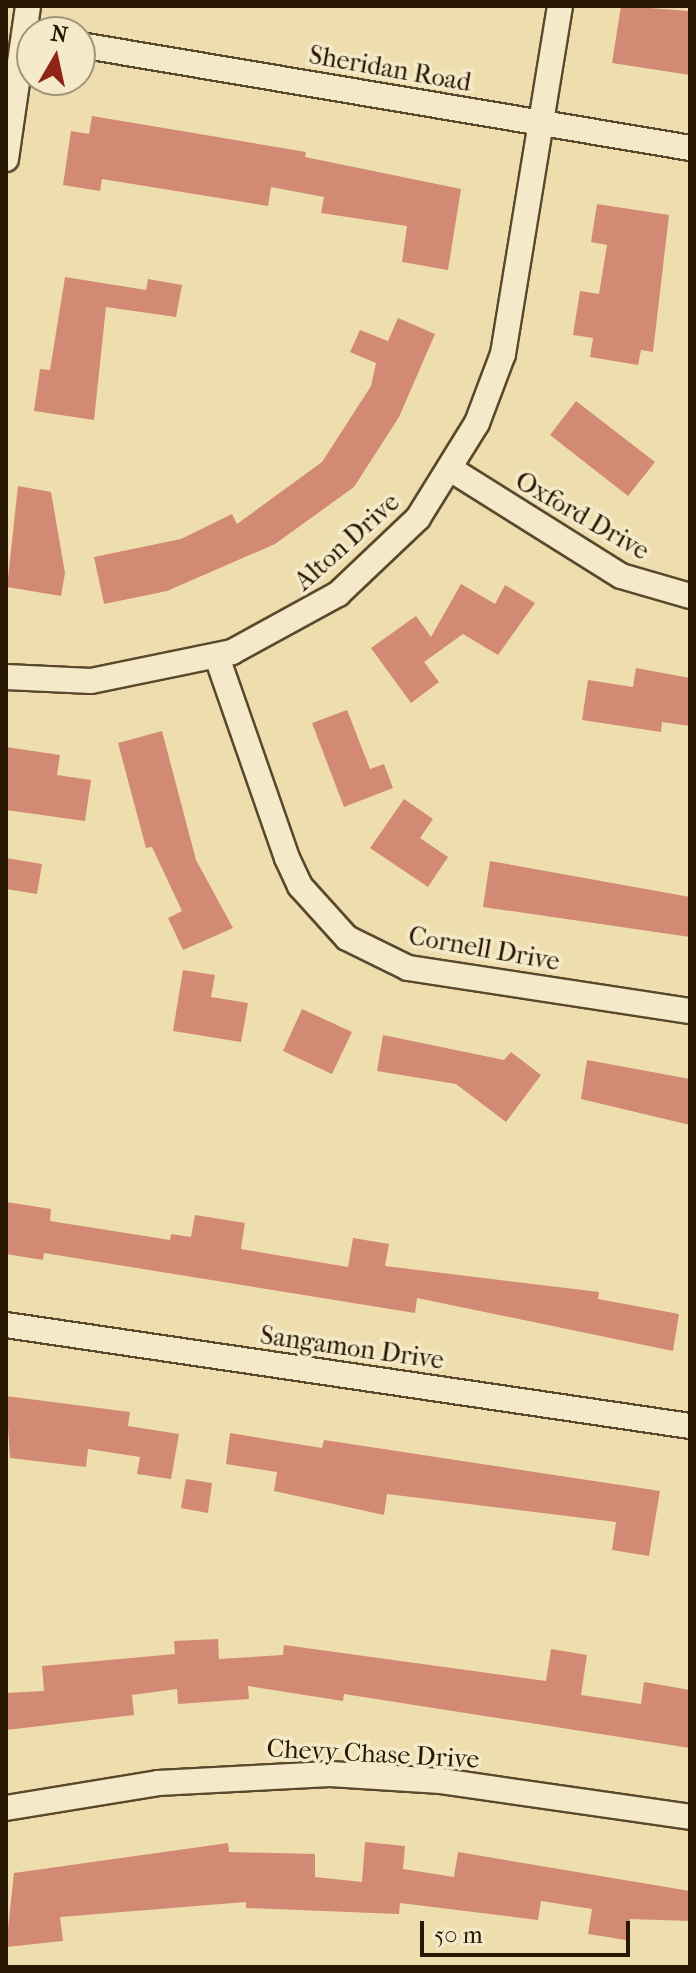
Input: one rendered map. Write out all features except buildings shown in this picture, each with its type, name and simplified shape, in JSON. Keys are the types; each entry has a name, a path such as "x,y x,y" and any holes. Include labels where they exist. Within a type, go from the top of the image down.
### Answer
{"street":[{"name":"Alton Drive","path":"6,677 91,681 217,657 279,632 338,594 392,546 452,470 503,354 560,6"},
{"name":"Sheridan Road","path":"96,48 690,148"},
{"path":"6,159 16,76"},
{"name":"Oxford Drive","path":"452,470 621,576 690,596"},
{"name":"Cornell Drive","path":"217,657 300,886 347,938 408,968 690,1011"},
{"name":"Sangamon Drive","path":"6,1325 690,1426"},
{"name":"Chevy Chase Drive","path":"6,1808 158,1783 330,1774 441,1781 690,1817"}]}
